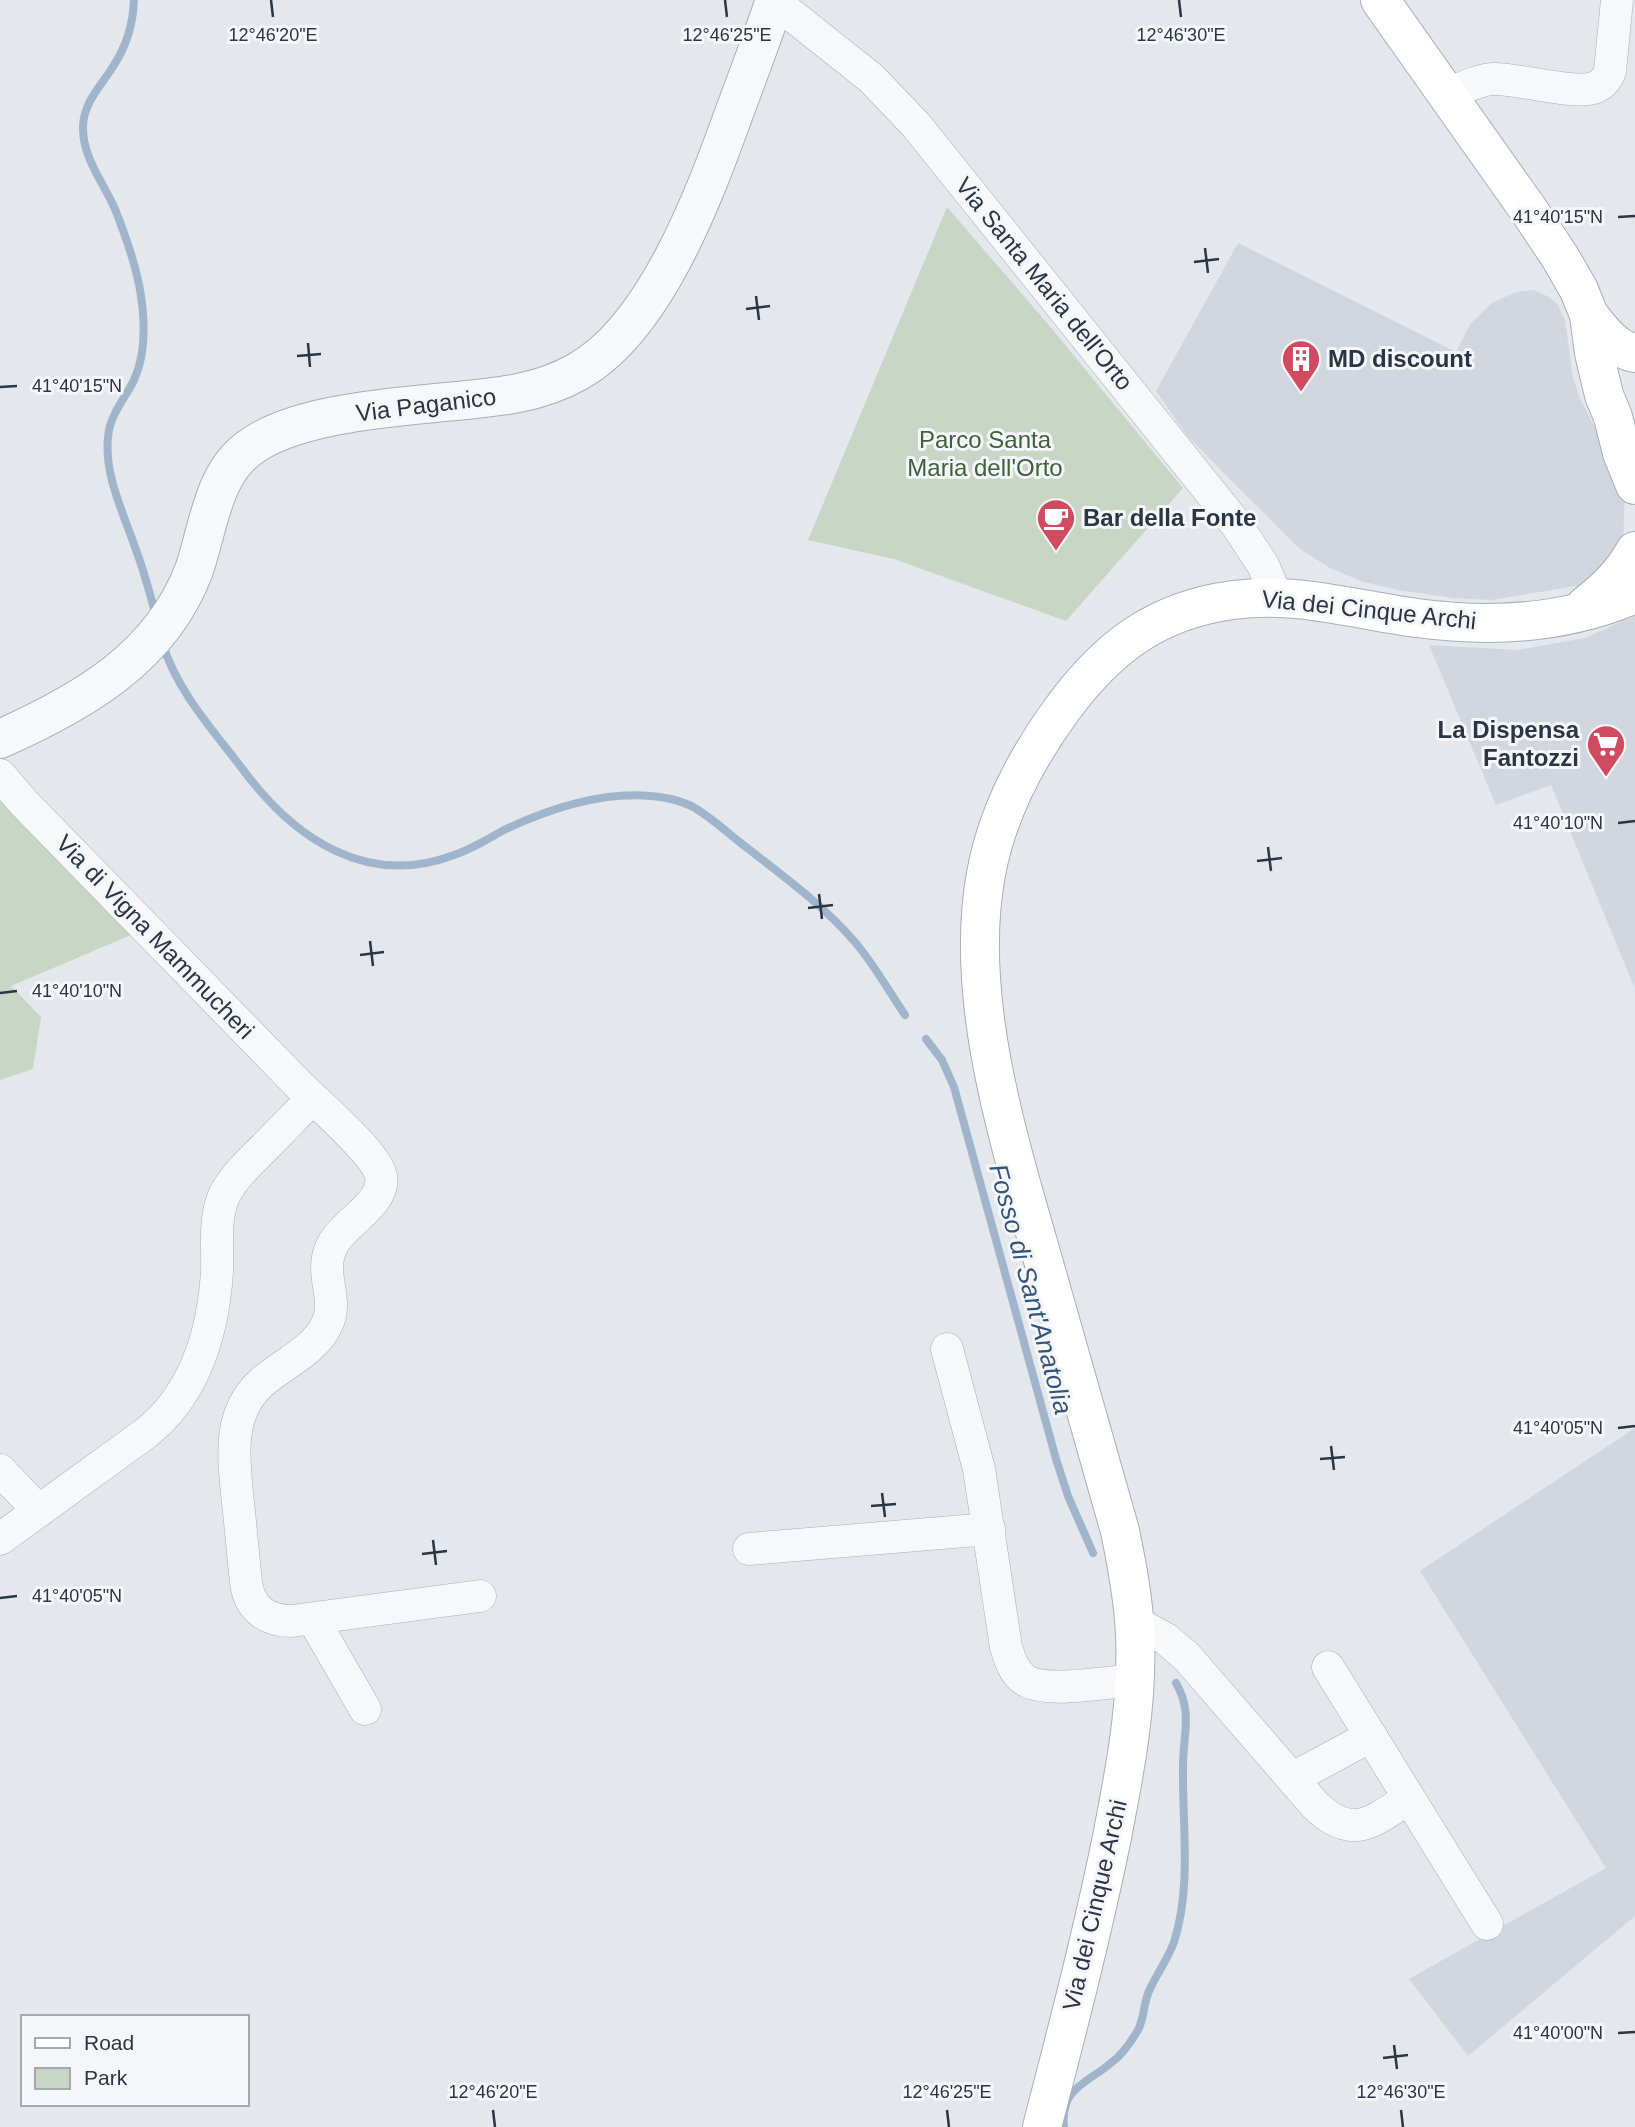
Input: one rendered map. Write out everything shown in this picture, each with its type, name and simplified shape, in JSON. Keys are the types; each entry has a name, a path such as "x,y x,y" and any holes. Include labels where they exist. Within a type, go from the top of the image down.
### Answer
{"main road":[{"path":"1380,0 1560,257 1579,290 1588,315 1597,372 1604,395 1624,426 1622,453 1635,485"},
{"path":"1588,315 1611,340 1628,352 1635,353"},
{"path":"1573,614 1608,588 1622,573 1635,551"},
{"name":"Via dei Cinque Archi","path":"1042,2127 1088,1951 1128,1749 1135,1680 1135,1622 1120,1531 1013,1155 997,1085 984,1006 980,959 984,884 1000,823 1026,765 1053,721 1097,667 1137,633 1178,612 1233,600 1278,598 1417,618 1503,623 1547,620 1620,601 1635,594"}],"street":[{"path":"1446,95 1479,82 1495,79 1575,89 1611,88 1607,78 1617,0"},
{"name":"Via Paganico","path":"0,739 77,701 126,666 150,640 187,585 223,482 240,456 262,440 309,423 354,413 499,397 528,391 575,374 609,348 632,323 652,294 695,211 720,153 774,1"},
{"name":"Via Santa Maria dell'Orto","path":"774,1 865,72 916,125 1236,524 1257,554 1278,598"},
{"name":"Via di Vigna Mammucheri","path":"0,775 23,802 312,1099 375,1160 382,1179 378,1195 341,1233 329,1253 326,1276 331,1305 327,1326 308,1348 274,1372 249,1396 239,1415 234,1458 249,1598 260,1612 276,1620 292,1621 480,1596"},
{"path":"0,1539 156,1425 181,1396 199,1363 209,1325 217,1271 216,1228 226,1193 241,1172 312,1099"},
{"path":"947,1349 979,1469 1010,1662 1020,1676 1035,1685 1054,1687 1135,1680"},
{"path":"0,1470 39,1511"},
{"path":"749,1549 989,1529"},
{"path":"313,1619 365,1709"},
{"path":"1135,1622 1178,1648 1320,1809 1333,1819 1362,1826 1409,1798"},
{"path":"1328,1667 1487,1924"},
{"path":"1293,1778 1371,1736"}],"shaded area":[{"path":"1238,243 1456,352 1471,323 1492,303 1516,292 1533,290 1547,296 1558,305 1565,320 1573,378 1580,399 1625,485 1623,546 1582,585 1491,600 1398,590 1361,581 1330,568 1300,549 1188,437 1156,391"},
{"path":"1635,617 1635,989 1551,785 1496,805 1429,645 1517,650 1585,638"},
{"path":"1635,1428 1635,1916 1468,2056 1409,1979 1606,1868 1420,1571"}],"green space":[{"name":"Parco Santa Maria dell'Orto","path":"947,207 1183,488 1066,621 894,559 808,540"},
{"path":"0,801 131,935 11,986 41,1017 33,1069 0,1080"}],"waterway":[{"name":"Fosso di Sant'Anatolia","path":"134,0 126,42 90,101 83,126 90,159 115,209 127,241 141,296 144,328 141,360 109,429 108,452 116,495 142,566 156,616"},
{"name":"Fosso di Sant'Anatolia","path":"162,642 187,694 244,771 286,817 310,836 336,851 363,861 392,865 422,864 461,853 506,829 565,806 629,795 671,799 708,817 816,903 861,950 905,1015"},
{"name":"Fosso di Sant'Anatolia","path":"926,1039 942,1060 954,1087 1056,1459 1068,1496 1093,1553"},
{"name":"Fosso di Sant'Anatolia","path":"1064,2127 1066,2104 1071,2095 1119,2056 1138,2030 1148,1994 1172,1948 1180,1921 1185,1855 1183,1766 1186,1714 1176,1683"}],"place":[{"name":"MD discount","path":"1301,393"},
{"name":"Bar della Fonte","path":"1056,552"},
{"name":"La Dispensa Fantozzi","path":"1606,778"}]}
